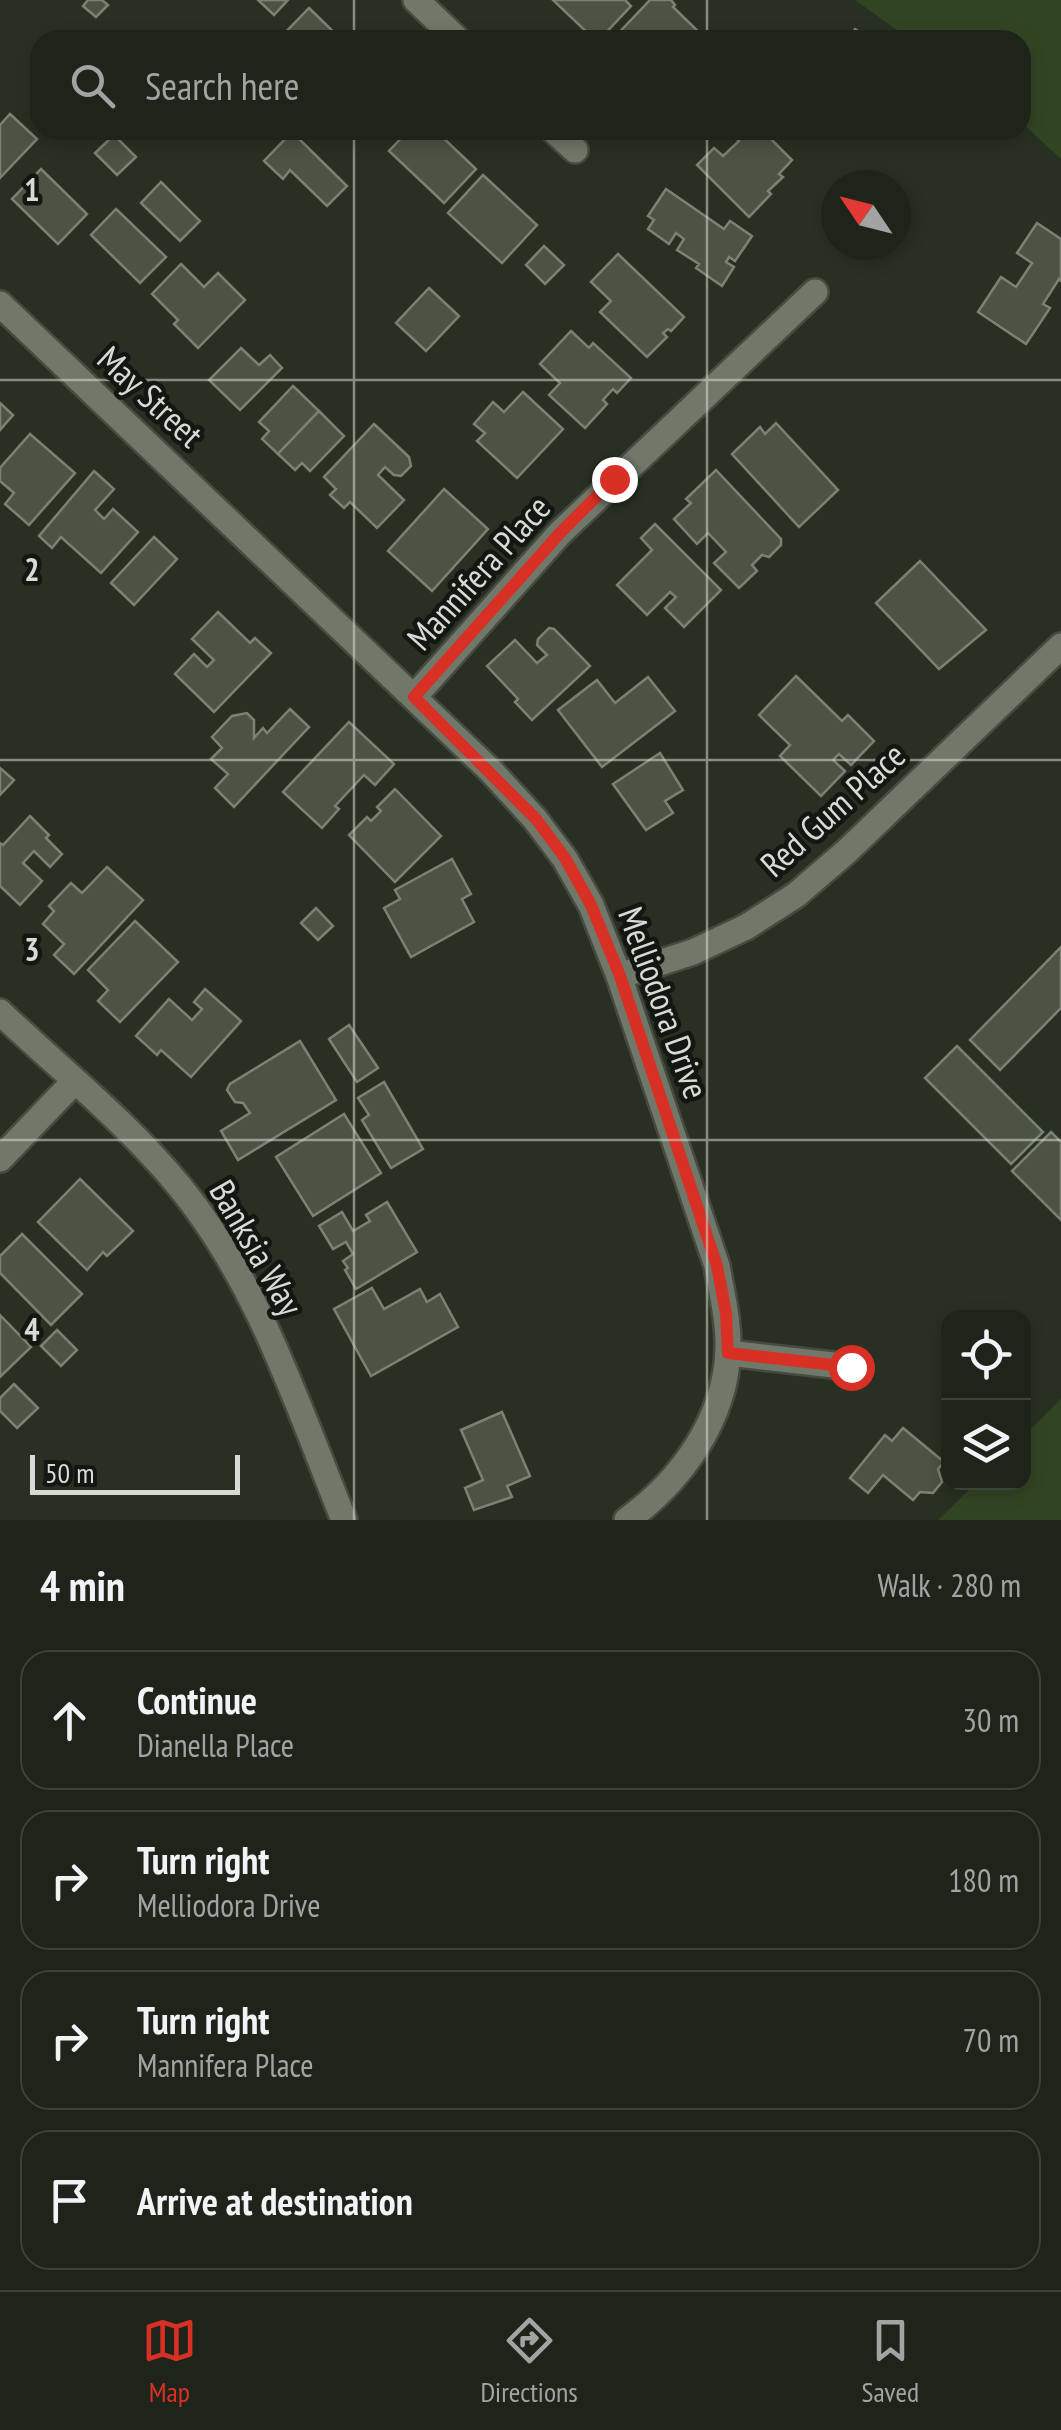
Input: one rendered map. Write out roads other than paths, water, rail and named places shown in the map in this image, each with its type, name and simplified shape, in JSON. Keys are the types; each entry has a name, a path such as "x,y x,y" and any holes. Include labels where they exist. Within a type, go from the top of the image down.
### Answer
{"street":[{"path":"416,0 448,30"},
{"path":"564,140 575,150"},
{"name":"Mannifera Place","path":"414,697 560,533 815,292"},
{"name":"May Street","path":"0,304 252,542"},
{"name":"Melliodora Drive","path":"252,542 536,819 565,858 591,905 620,976 717,1266 726,1313 728,1353 709,1426 680,1472 627,1520"},
{"name":"Red Gum Place","path":"620,976 728,936 796,895 1061,646"},
{"name":"Banksia Way","path":"0,1012 158,1163 220,1244 277,1355 344,1520"},
{"path":"0,1159 74,1082"},
{"path":"728,1353 851,1367"}]}
